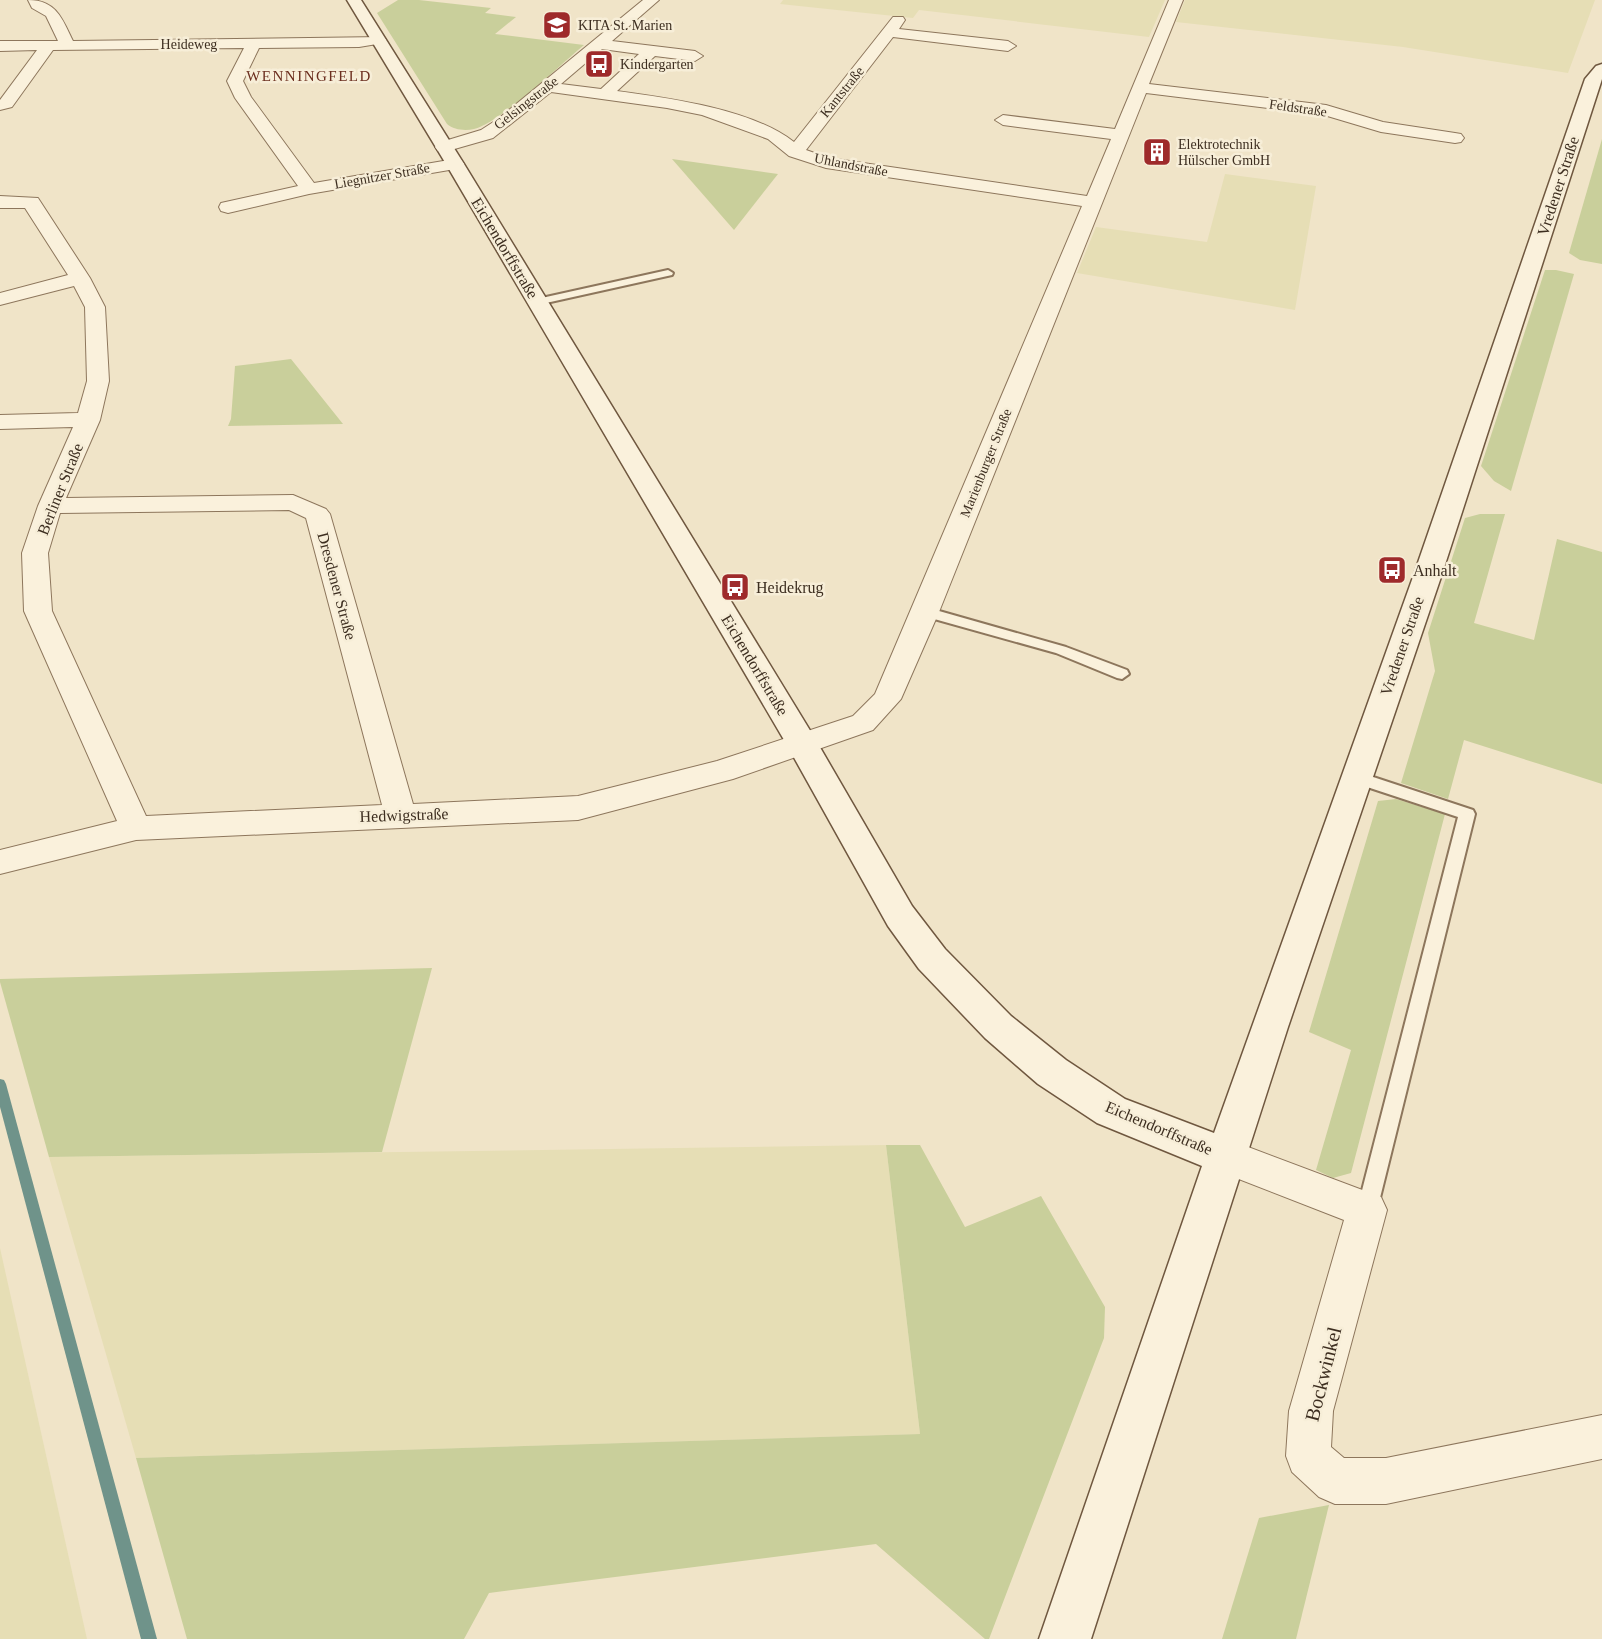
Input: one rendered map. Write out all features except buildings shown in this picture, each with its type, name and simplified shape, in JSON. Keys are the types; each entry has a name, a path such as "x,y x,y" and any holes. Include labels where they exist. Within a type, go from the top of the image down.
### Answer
{"street":[{"path":"35,0 37,5 52,13 68,45"},
{"name":"Eichendorffstraße","path":"354,0 450,155 803,745 900,916 932,959 998,1027 1052,1072 1111,1111 1227,1157"},
{"name":"Gelsingstraße","path":"450,155 504,123 652,0"},
{"name":"Marienburger Straße","path":"803,745 863,723 887,699 925,612 1176,0"},
{"name":"Kantstraße","path":"795,152 894,26 1008,46"},
{"name":"Heideweg","path":"0,46 378,40"},
{"path":"254,43 235,81 243,98 309,189"},
{"path":"599,44 695,56"},
{"path":"0,105 6,104 49,45"},
{"path":"604,95 651,51"},
{"name":"Vredener Straße","path":"1065,1639 1269,1027 1358,778 1593,79 1602,69"},
{"name":"Uhlandstraße","path":"547,87 667,103 706,111 774,135 795,152 826,163 1093,202"},
{"name":"Feldstraße","path":"1140,88 1326,110 1381,127 1455,138"},
{"path":"1003,120 1120,135"},
{"name":"Liegnitzer Straße","path":"228,207 450,155"},
{"name":"Berliner Straße","path":"0,202 31,202 80,278 95,307 98,381 88,420 50,506 35,553 38,611 136,828"},
{"path":"0,299 80,278"},
{"path":"0,422 88,420"},
{"name":"Dresdener Straße","path":"50,506 293,502 317,514 400,815"},
{"name":"Hedwigstraße","path":"0,862 136,828 578,808 722,771 803,745"},
{"path":"1227,1157 1367,1210"},
{"name":"Bockwinkel","path":"1367,1210 1311,1411 1308,1456 1335,1481 1386,1482 1602,1437"}],"lane":[{"path":"537,302 668,273"},
{"path":"925,612 1061,650 1122,674"},
{"path":"1358,778 1467,814 1367,1210"}],"shaded area":[{"path":"783,0 1165,0 1149,37 919,10 913,18 780,4"},
{"path":"1185,0 1595,0 1568,73 1403,47 1176,22"},
{"path":"1225,174 1316,186 1295,310 1077,273 1096,227 1207,242"},
{"path":"886,1145 920,1434 136,1458 49,1157"},
{"path":"0,1248 87,1639 0,1639"}],"green space":[{"path":"398,0 491,8 485,13 516,17 495,34 584,45 499,116 474,129 456,129 447,124 377,13"},
{"path":"1602,139 1602,264 1580,260 1569,253"},
{"path":"672,159 778,174 734,230"},
{"path":"1545,270 1574,274 1511,491 1494,481 1481,466"},
{"path":"291,359 343,424 228,426 231,419 235,366"},
{"path":"1480,514 1505,514 1474,623 1534,640 1557,539 1602,552 1602,784 1464,740 1448,799 1401,783 1435,671 1428,633 1465,518"},
{"path":"1396,799 1445,814 1351,1173 1333,1178 1316,1170 1351,1050 1309,1032 1378,801"},
{"path":"432,968 382,1152 49,1157 0,982 0,979"},
{"path":"886,1145 920,1145 965,1227 1041,1196 1105,1307 1104,1338 989,1639 985,1639 876,1544 489,1593 464,1639 187,1639 136,1458 920,1434"},
{"path":"1329,1505 1296,1639 1222,1639 1259,1518"}],"waterway":[{"path":"0,1084 149,1639"}],"place":[{"name":"KITA St. Marien","path":"557,25"},
{"name":"Kindergarten","path":"599,64"},
{"name":"Elektrotechnik Hülscher GmbH","path":"1157,152"},
{"name":"Anhalt","path":"1392,570"},
{"name":"Heidekrug","path":"735,587"}],"district":[{"name":"WENNINGFELD","path":"309,76"}]}
